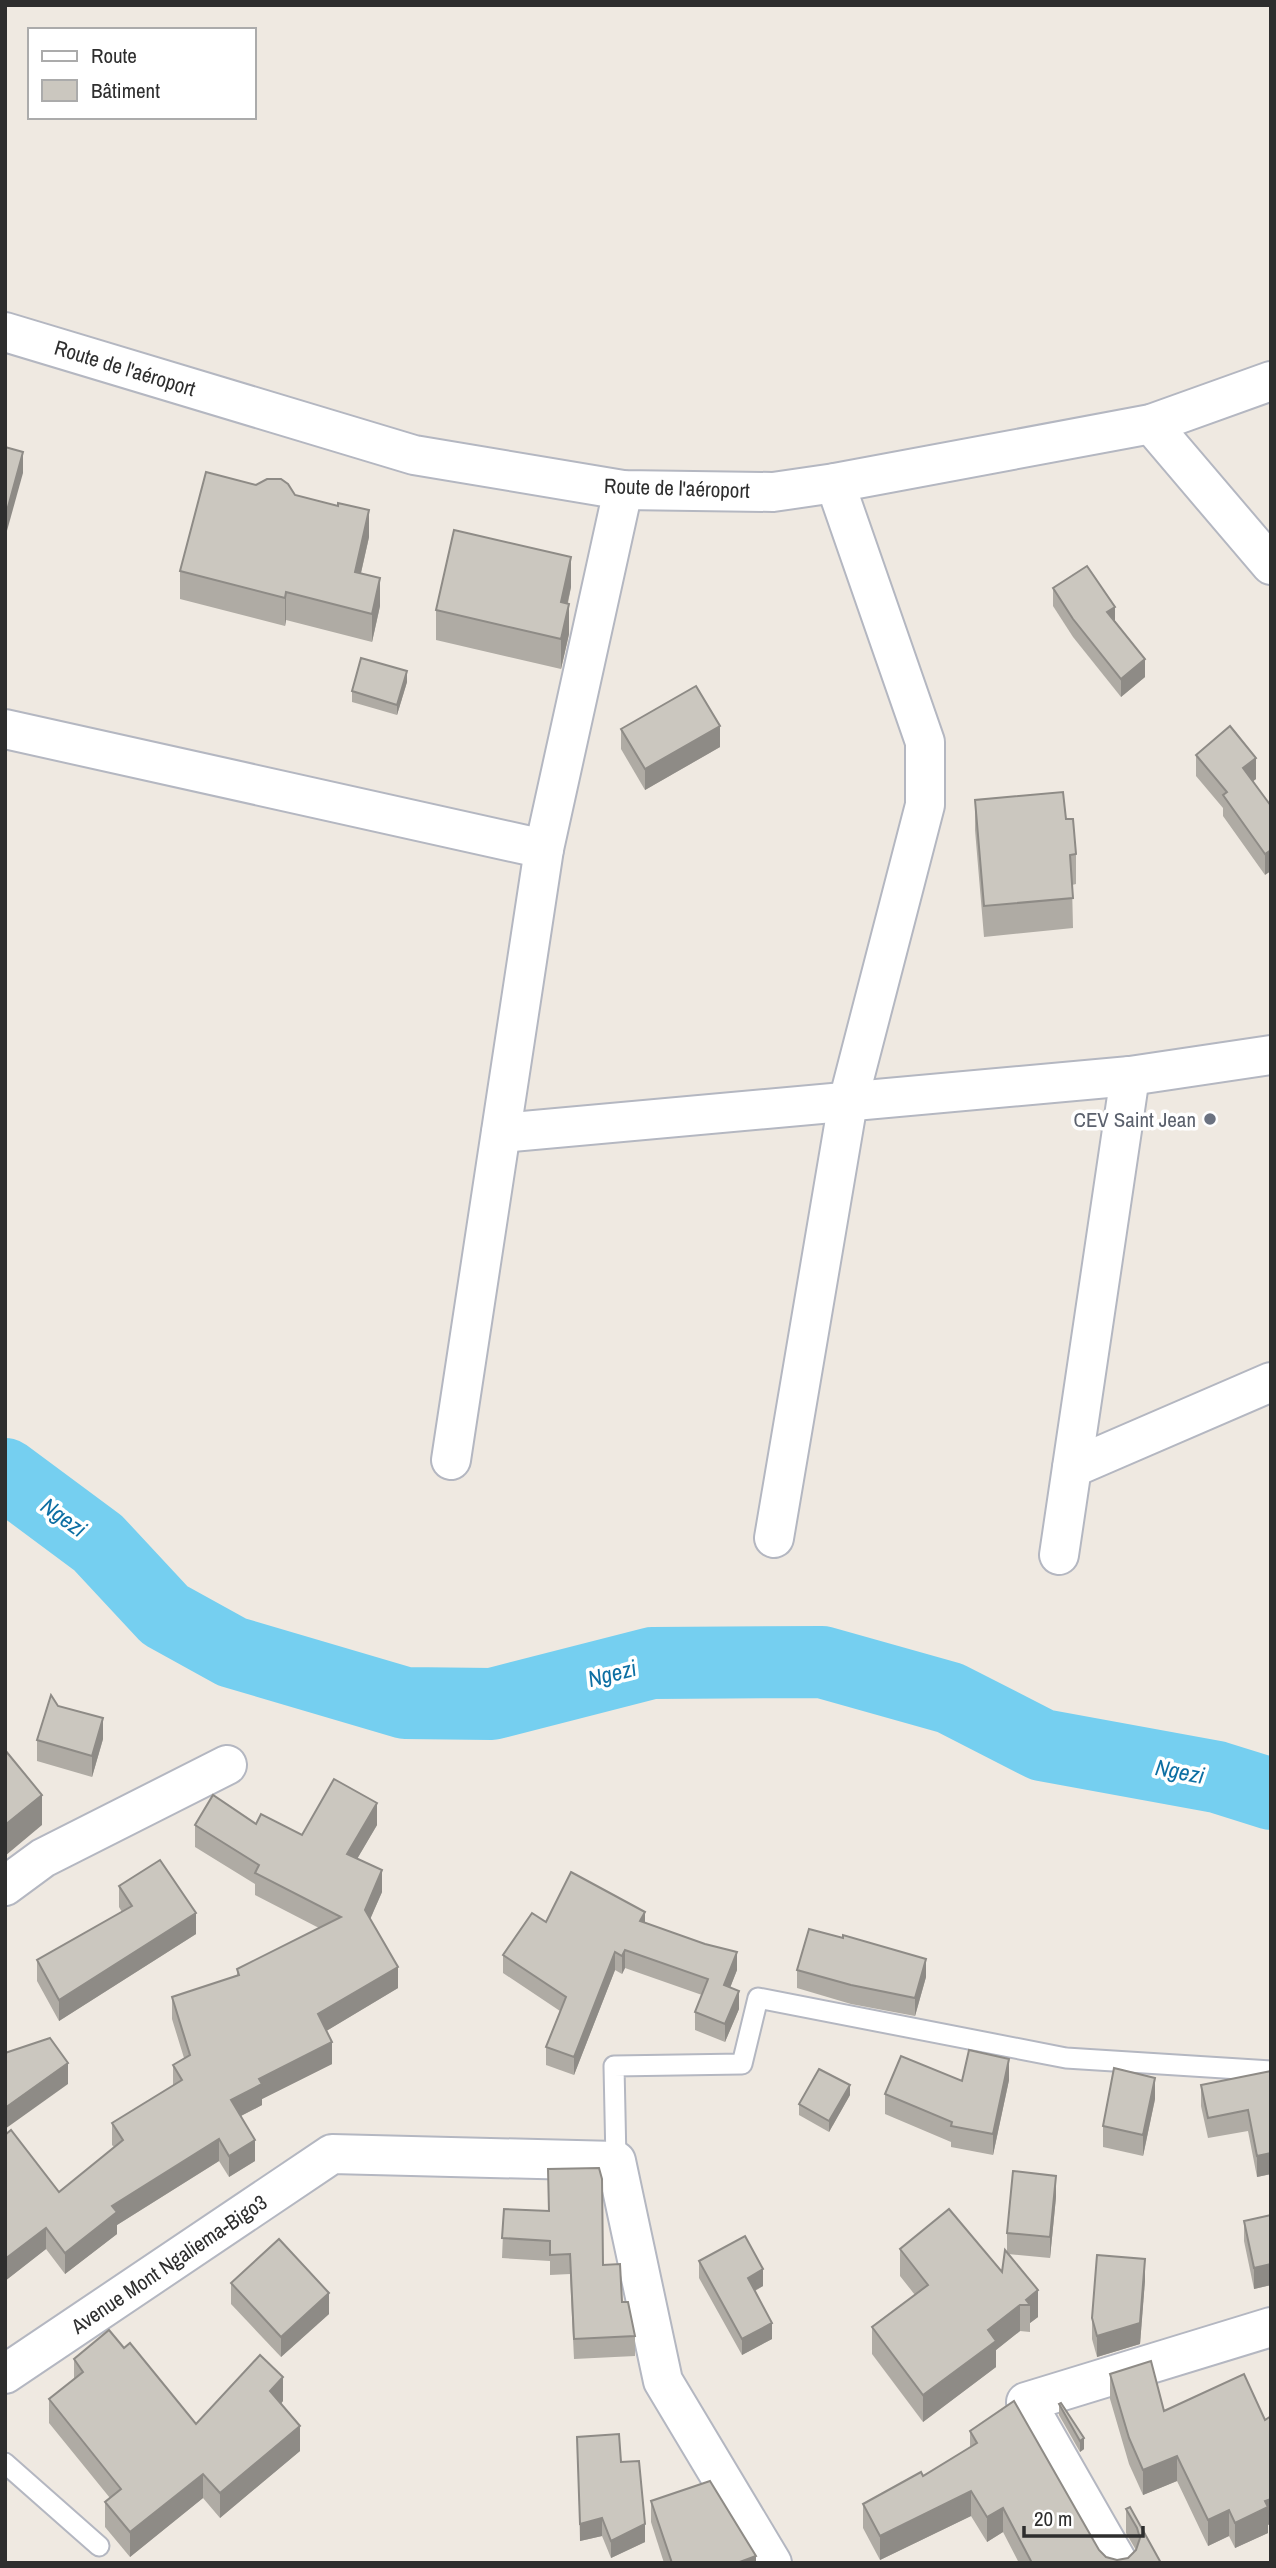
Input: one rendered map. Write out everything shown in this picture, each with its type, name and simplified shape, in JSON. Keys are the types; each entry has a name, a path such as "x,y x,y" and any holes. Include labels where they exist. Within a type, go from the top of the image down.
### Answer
{"street":[{"name":"Route de l'aéroport","path":"5,332 414,455 622,490 773,492 835,483 1152,424 1271,380"},
{"path":"1152,424 1271,565"},
{"path":"774,1538 848,1102 925,805 925,742 835,483"},
{"path":"451,1460 544,849 622,490"},
{"path":"5,729 544,849"},
{"path":"500,1133 1130,1076 1271,1055"},
{"path":"1059,1555 1130,1076"},
{"path":"1072,1468 1271,1382"},
{"path":"5,1886 43,1858 227,1765"},
{"name":"Avenue Mont Ngaliema-Bigo3","path":"5,2374 332,2154 616,2161"},
{"path":"616,2161 663,2381 772,2563"},
{"path":"1118,2563 1026,2402 1271,2327"}],"lane":[{"path":"616,2161 614,2066 742,2064 758,1998 1066,2058 1271,2071"},
{"path":"5,2463 99,2546"}],"building":[{"path":"5,447 23,452 5,518"},
{"path":"206,472 256,485 267,479 281,479 295,495 338,506 338,503 369,510 355,572 380,578 372,614 286,592 285,598 180,571"},
{"path":"454,530 571,557 561,602 569,604 561,639 436,610"},
{"path":"1087,566 1115,607 1107,612 1145,659 1121,679 1073,619 1053,588"},
{"path":"361,658 407,671 397,705 352,691"},
{"path":"696,686 720,726 645,769 621,729"},
{"path":"1230,726 1256,758 1243,768 1271,806 1271,850 1265,854 1223,795 1227,792 1196,755"},
{"path":"1063,792 1066,819 1073,819 1076,854 1070,855 1073,898 984,906 975,800"},
{"path":"51,1695 58,1706 103,1718 92,1756 37,1740"},
{"path":"5,1750 42,1795 5,1825"},
{"path":"334,1779 377,1803 347,1854 382,1870 365,1910 398,1967 318,2014 332,2042 259,2079 262,2084 231,2100 255,2140 229,2156 219,2139 112,2206 117,2212 65,2253 46,2228 5,2259 5,2135 11,2130 59,2192 123,2140 112,2123 182,2080 173,2065 190,2055 172,1997 239,1975 237,1969 341,1917 255,1873 259,1865 195,1825 213,1795 256,1824 261,1814 302,1835"},
{"path":"160,1860 196,1913 59,2000 37,1960 132,1906 119,1886"},
{"path":"571,1872 645,1912 640,1921 705,1944 737,1952 724,1985 739,1991 725,2024 695,2012 708,1979 625,1950 622,1956 615,1952 574,2057 546,2047 566,1997 503,1955 532,1913 546,1922"},
{"path":"809,1929 843,1938 843,1935 926,1959 915,1998 851,1985 797,1970"},
{"path":"50,2038 68,2063 5,2108 5,2053"},
{"path":"969,2050 1009,2059 993,2134 951,2126 952,2122 885,2094 901,2056 962,2081"},
{"path":"1114,2068 1155,2078 1143,2135 1103,2126"},
{"path":"819,2069 850,2085 829,2121 799,2104"},
{"path":"1271,2071 1271,2153 1257,2156 1248,2110 1208,2118 1201,2085"},
{"path":"599,2168 602,2179 603,2265 620,2264 622,2302 628,2302 635,2336 574,2339 570,2254 550,2255 550,2241 502,2238 504,2209 549,2211 548,2169"},
{"path":"1013,2171 1056,2176 1050,2237 1007,2233"},
{"path":"949,2209 1002,2272 1005,2250 1038,2290 1026,2300 1030,2305 1020,2305 988,2330 996,2341 923,2395 872,2327 928,2285 900,2249"},
{"path":"1271,2215 1271,2264 1254,2268 1244,2221"},
{"path":"745,2236 763,2269 748,2278 772,2323 742,2339 699,2261"},
{"path":"279,2239 329,2293 281,2337 231,2283"},
{"path":"1097,2255 1145,2259 1140,2323 1097,2336 1092,2318"},
{"path":"109,2330 124,2348 130,2343 196,2424 260,2355 283,2377 270,2391 300,2426 220,2493 203,2474 130,2532 105,2502 121,2489 49,2399 83,2372 74,2359"},
{"path":"1151,2361 1164,2411 1244,2374 1265,2420 1271,2416 1271,2499 1265,2501 1268,2507 1235,2523 1229,2510 1208,2520 1177,2456 1143,2470 1129,2438 1110,2374"},
{"path":"1014,2401 1099,2550 1106,2557 1117,2560 1128,2558 1136,2550 1140,2538 1126,2509 1130,2507 1161,2563 1032,2563 1003,2508 987,2517 971,2491 880,2536 863,2504 921,2472 923,2476 977,2443 970,2431"},
{"path":"1061,2403 1084,2438 1080,2441 1059,2404"},
{"path":"619,2434 621,2462 639,2461 645,2524 611,2541 602,2518 580,2524 577,2437"},
{"path":"710,2481 756,2556 737,2563 672,2563 651,2501"}],"waterway":[{"name":"Ngezi","path":"5,1474 98,1543 165,1615 232,1652 405,1703 492,1704 652,1663 822,1662 950,1698 1042,1745 1217,1777 1271,1794"}],"place":[{"name":"CEV Saint Jean","path":"1210,1119"}]}
